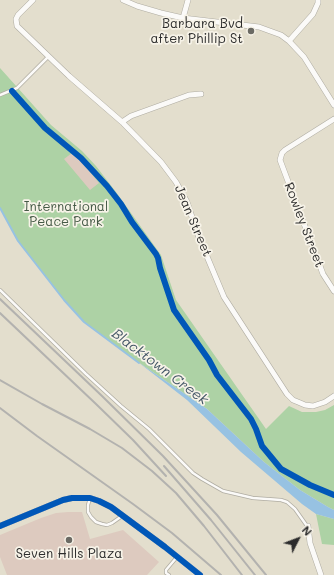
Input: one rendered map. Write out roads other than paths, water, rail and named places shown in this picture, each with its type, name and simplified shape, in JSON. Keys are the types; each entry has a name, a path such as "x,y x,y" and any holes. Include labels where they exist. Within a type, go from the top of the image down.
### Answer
{"street":[{"name":"Jean Street","path":"33,0 18,15 16,19 17,26 69,76 122,122 161,162 176,182 187,202 198,235 224,297 287,394 293,400 305,405 313,406 325,402 334,396"},
{"path":"123,0 148,10 183,18 259,27 272,32 289,41 304,57 334,105"},
{"path":"183,18 188,0"},
{"path":"289,41 313,14 318,0"},
{"path":"122,122 131,116 189,95 201,94"},
{"name":"Rowley Street","path":"334,119 285,150 280,157 282,166 323,274 334,291"},
{"path":"0,526 63,500 72,498 90,498 105,504 122,515 200,575"},
{"path":"308,526 310,543 321,575"}],"lane":[{"path":"0,96 17,88 49,57"},
{"path":"0,290 120,406 149,429 187,467 202,479 223,491 253,498 281,500 287,502 295,509 308,526"},
{"path":"90,498 88,512 96,522 102,524 112,524 122,515"},
{"path":"168,575 166,570 177,557"}],"water":[{"path":"138,362 207,409 264,462 300,490 334,510 334,519 316,514 302,504 241,452 187,400"}],"waterway":[{"name":"Blacktown Creek","path":"0,208 18,241 64,300 84,322 139,363"}],"railway":[{"path":"0,299 163,456 217,515 266,575"},
{"path":"0,313 133,440 166,476"},
{"path":"0,380 122,448 152,471 176,493 242,575"},
{"path":"0,408 172,533 221,575"},
{"path":"164,466 211,520 255,575"}],"place":[{"name":"Barbara Bvd after Phillip St","path":"251,31"},
{"name":"Seven Hills Plaza","path":"69,540"}],"park label":[{"name":"International Peace Park","path":"66,214"}]}
